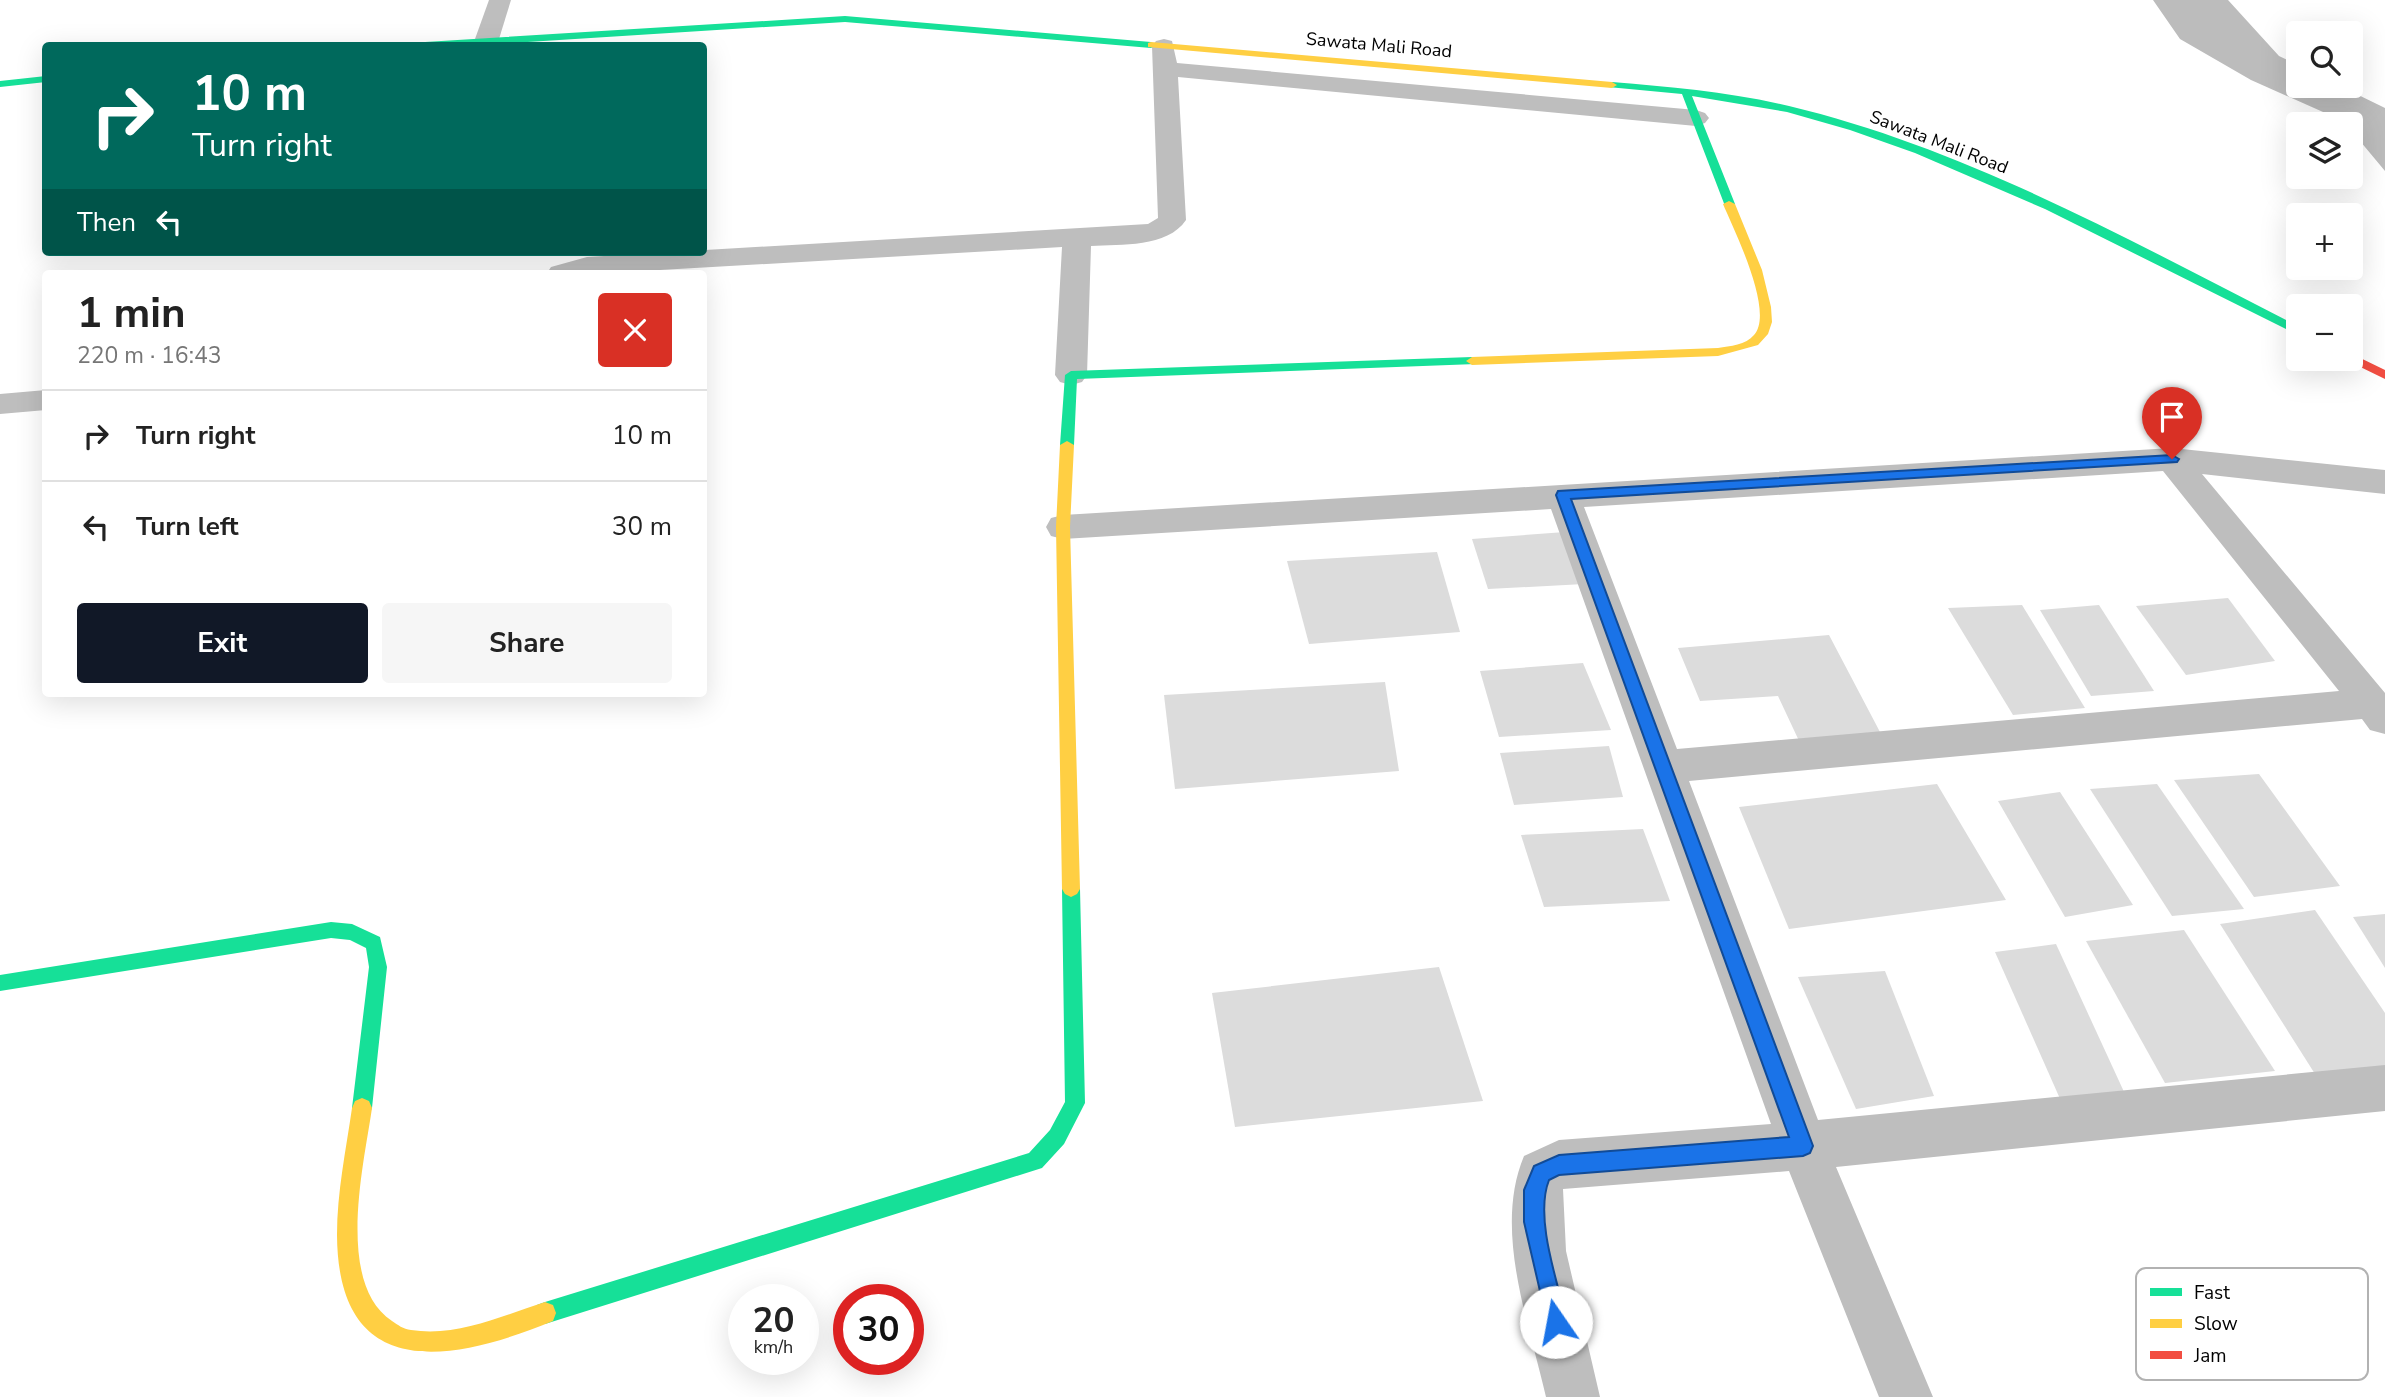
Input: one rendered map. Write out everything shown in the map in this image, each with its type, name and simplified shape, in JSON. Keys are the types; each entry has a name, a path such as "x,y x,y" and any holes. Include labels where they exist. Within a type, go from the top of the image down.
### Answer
{"street":[{"path":"486,39 500,0"},
{"name":"Sawata Mali Road","path":"453,42 845,19 1165,58 1685,90 1808,114 1911,149 2032,198 2286,325"},
{"path":"572,270 587,266 640,262 1077,238 1154,231 1167,226 1172,220 1165,58 1696,118"},
{"path":"0,84 42,79"},
{"path":"1071,375 1718,352 1744,346 1762,337 1769,323 1768,305 1685,90"},
{"path":"0,983 331,930 352,932 374,943 378,967 346,1246 353,1288 369,1317 400,1339 454,1341 1035,1161 1057,1137 1075,1103 1063,527 1077,238"},
{"path":"2363,364 2385,375"},
{"path":"0,404 42,400"},
{"path":"1063,527 2172,459 2385,482"},
{"path":"2172,459 2378,712"},
{"path":"1563,495 1803,1146 1906,1397"},
{"path":"1663,767 2378,712"},
{"path":"1573,1397 1534,1222 1535,1190 1541,1173 1559,1165 1803,1146 2385,1088"}],"shaded area":[{"path":"2153,0 2228,0 2279,56 2286,59 2286,96 2251,80 2180,39"},
{"path":"2363,97 2385,108 2385,171 2363,145 2363,112 2323,112 2292,98"}],"building":[{"path":"1565,532 1584,584 1488,589 1472,539"},
{"path":"1437,552 1460,632 1309,644 1287,561"},
{"path":"2228,598 2275,661 2186,675 2136,606"},
{"path":"2022,605 2085,708 2013,715 1948,608"},
{"path":"2099,605 2154,691 2091,696 2040,610"},
{"path":"1829,635 1880,732 1800,743 1778,696 1700,701 1678,648"},
{"path":"1583,663 1611,730 1499,737 1480,671"},
{"path":"1385,682 1399,771 1175,789 1164,695"},
{"path":"1609,746 1623,797 1514,805 1500,753"},
{"path":"2259,774 2340,886 2254,897 2174,780"},
{"path":"1937,784 2006,900 1789,929 1739,807"},
{"path":"2157,784 2244,909 2172,916 2090,789"},
{"path":"2060,792 2133,905 2065,917 1998,801"},
{"path":"1643,829 1670,901 1544,907 1521,835"},
{"path":"2315,910 2385,1013 2385,1069 2315,1074 2220,924"},
{"path":"2385,914 2385,968 2353,917"},
{"path":"2184,930 2275,1071 2165,1083 2086,941"},
{"path":"2056,944 2125,1094 2061,1101 1995,952"},
{"path":"1439,967 1483,1101 1235,1127 1212,993"},
{"path":"1885,971 1934,1096 1856,1109 1798,977"}],"traffic: fast":[{"path":"474,42 845,19 1151,45"},
{"path":"0,84 42,79"},
{"path":"1612,85 1767,104 1854,128 1919,151 2049,206 2286,325"},
{"path":"1685,90 1729,204"},
{"path":"1067,445 1071,375 1472,361"},
{"path":"545,1313 1035,1161 1057,1137 1075,1103 1071,889"},
{"path":"0,983 331,930 352,932 374,943 378,967 362,1108"}],"traffic: slow":[{"path":"1151,45 1612,85"},
{"path":"1472,361 1718,352 1753,342 1762,334 1766,322 1762,289 1729,204"},
{"path":"1067,445 1063,527 1071,889"},
{"path":"362,1108 349,1201 348,1235 350,1268 358,1298 374,1322 404,1340 440,1342 475,1337 545,1313"}],"traffic: jam":[{"path":"2363,364 2385,375"}],"route":[{"path":"1556,1322 1534,1222 1535,1190 1541,1173 1559,1165 1803,1146 1563,495 2172,459"}]}
